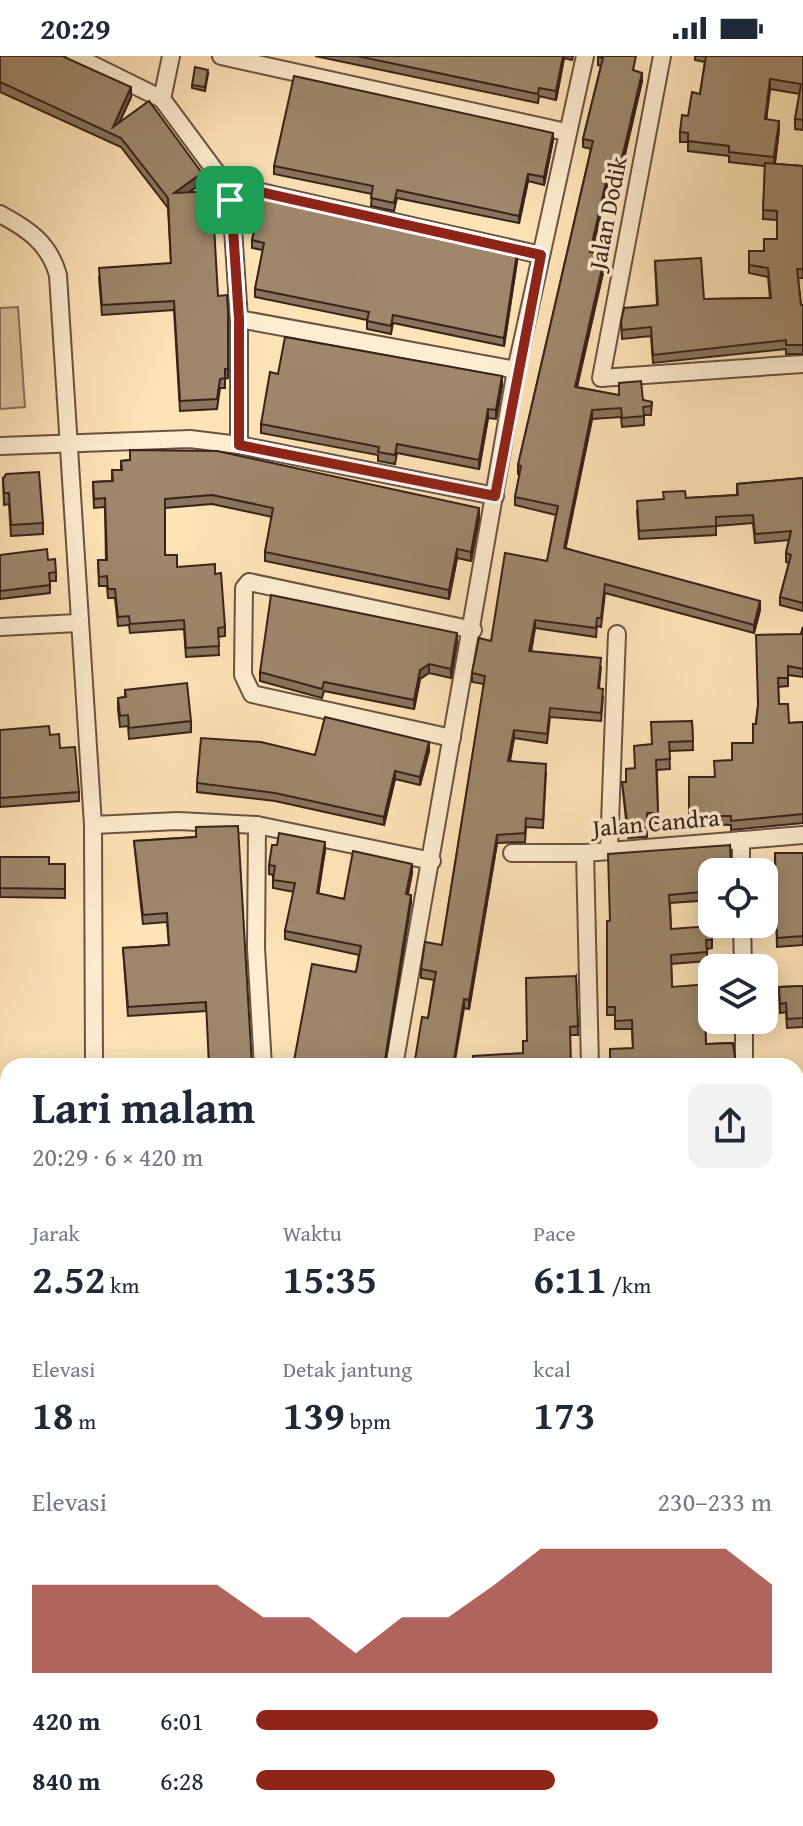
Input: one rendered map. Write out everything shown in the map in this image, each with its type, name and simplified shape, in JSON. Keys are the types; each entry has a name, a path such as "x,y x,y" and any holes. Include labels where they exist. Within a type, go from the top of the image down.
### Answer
{"street":[{"path":"75,56 162,99 225,184 232,214 239,319 239,445"},
{"path":"162,99 171,56"},
{"path":"221,56 566,132"},
{"path":"395,1058 473,630 516,370 585,56"},
{"name":"Jalan Dodik","path":"662,56 601,378 803,364"},
{"path":"225,184 541,255"},
{"path":"0,214 30,231 50,252 54,263 93,825 94,1058"},
{"path":"239,319 516,370"},
{"path":"0,446 68,441 190,439 239,445 495,496"},
{"path":"452,738 252,694 243,675 244,588 249,582 473,630"},
{"path":"0,627 77,623"},
{"path":"609,850 617,634"},
{"path":"93,825 178,821 257,825 432,861"},
{"path":"257,825 256,948 263,1058"},
{"name":"Jalan Candra","path":"512,853 585,853 803,835"},
{"path":"741,840 741,858"},
{"path":"585,853 590,1058"},
{"path":"744,1034 744,1058"}],"shaded area":[{"path":"18,307 25,407 0,409 0,308"}],"building":[{"path":"0,56 62,56 131,87 113,127 149,101 202,173 174,193 212,191 218,296 227,295 228,313 228,369 225,369 225,378 220,379 217,399 180,401 174,301 102,305 99,268 171,263 168,198 121,138 0,82"},
{"path":"357,56 563,56 556,91 539,88 538,94"},
{"path":"598,56 636,56 633,70 642,73 618,175 608,173 590,252 605,255 575,387 619,395 619,383 641,381 643,400 652,402 651,406 643,407 644,416 622,418 621,408 592,410 564,548 760,601 754,625 605,584 601,618 597,618 596,628 535,620 529,651 601,658 598,688 603,689 601,713 550,708 547,734 514,730 508,761 546,764 543,820 526,818 525,833 497,835 469,1000 464,999 454,1058 415,1058 422,1017 428,1018 436,972 421,969 425,942 442,945 485,676 472,673 479,638 491,641 505,553 547,561 558,506 515,497 521,466 518,465 593,141 583,139 603,58"},
{"path":"706,56 803,56 803,120 795,119 801,84 770,79 765,119 779,121 774,157 729,152 729,146 688,141 688,133 680,132 682,115 688,116 692,92 700,94"},
{"path":"195,67 208,70 205,87 192,85"},
{"path":"294,76 553,133 544,177 528,174 519,216 397,190 394,203 371,198 373,186 274,166"},
{"path":"765,163 803,166 803,269 797,269 803,305 803,345 786,345 786,340 653,355 651,327 622,330 621,322 624,308 658,305 655,261 701,258 704,299 771,298 768,268 749,265 749,251 764,251 764,239 777,239 777,211 763,210"},
{"path":"261,196 517,253 504,338 393,315 391,326 367,321 369,312 255,289 264,243 252,240"},
{"path":"285,337 502,376 496,410 488,409 479,460 397,444 395,455 378,452 379,447 261,424 270,372 278,374"},
{"path":"130,450 217,451 479,508 471,552 457,549 449,590 265,552 273,508 212,495 165,499 165,555 177,555 177,567 215,564 215,574 221,573 225,627 218,628 219,646 186,648 184,620 130,624 129,616 118,617 115,589 108,589 107,576 99,577 98,560 107,560 105,498 94,499 93,482 113,481 112,470 122,470 121,461 130,460"},
{"path":"39,472 43,523 11,525 9,493 4,493 3,479 6,474"},
{"path":"803,478 803,603 780,597 791,555 786,553 791,531 755,534 753,515 716,517 716,526 639,531 637,501 664,499 663,492 685,491 686,498 738,495 737,484"},
{"path":"47,549 48,560 55,559 56,572 49,573 50,585 0,591 0,555"},
{"path":"271,595 457,633 451,669 429,664 420,670 414,700 324,682 322,689 260,672"},
{"path":"803,627 803,669 788,666 788,678 778,678 779,704 788,704 789,723 803,722 803,814 731,821 731,816 689,816 689,777 715,777 714,761 732,760 732,743 753,743 753,724 756,724 758,705 756,635 801,634"},
{"path":"187,683 191,721 129,728 128,715 120,716 118,698 126,697 125,690"},
{"path":"325,717 429,742 420,777 395,771 384,817 275,793 197,783 201,738 261,742 315,755"},
{"path":"692,721 693,741 669,742 670,759 656,760 658,813 647,813 647,827 628,829 622,782 626,782 626,769 635,768 634,746 652,744 651,722"},
{"path":"49,726 50,735 59,734 60,748 75,747 79,792 0,798 0,730"},
{"path":"238,826 252,1058 209,1058 206,1002 128,1007 123,948 169,945 167,913 143,915 134,841 196,837 196,827"},
{"path":"279,833 325,842 317,893 344,899 353,851 412,864 406,894 411,895 385,1058 294,1058 312,964 356,972 361,946 285,931 295,883 273,880 275,866 269,865 272,845 277,845"},
{"path":"730,845 731,858 698,858 698,892 669,895 671,929 698,927 698,938 712,940 706,940 707,952 671,955 672,987 698,985 698,1034 706,1034 706,1044 733,1043 735,1058 610,1058 610,1049 633,1048 632,1020 615,1021 615,1007 607,1007 607,921 610,921 608,854"},
{"path":"775,853 803,853 803,936 778,938 778,858 775,858"},
{"path":"0,857 49,857 49,864 65,864 65,889 0,888"},
{"path":"576,976 578,1026 570,1027 571,1058 473,1058 523,1053 523,1041 527,1041 526,978"},
{"path":"803,986 803,1018 787,1019 786,1003 780,1004 779,987"}],"route":[{"path":"225,184 541,255 516,370 495,496 239,445 239,319 230,200 225,184"}]}
